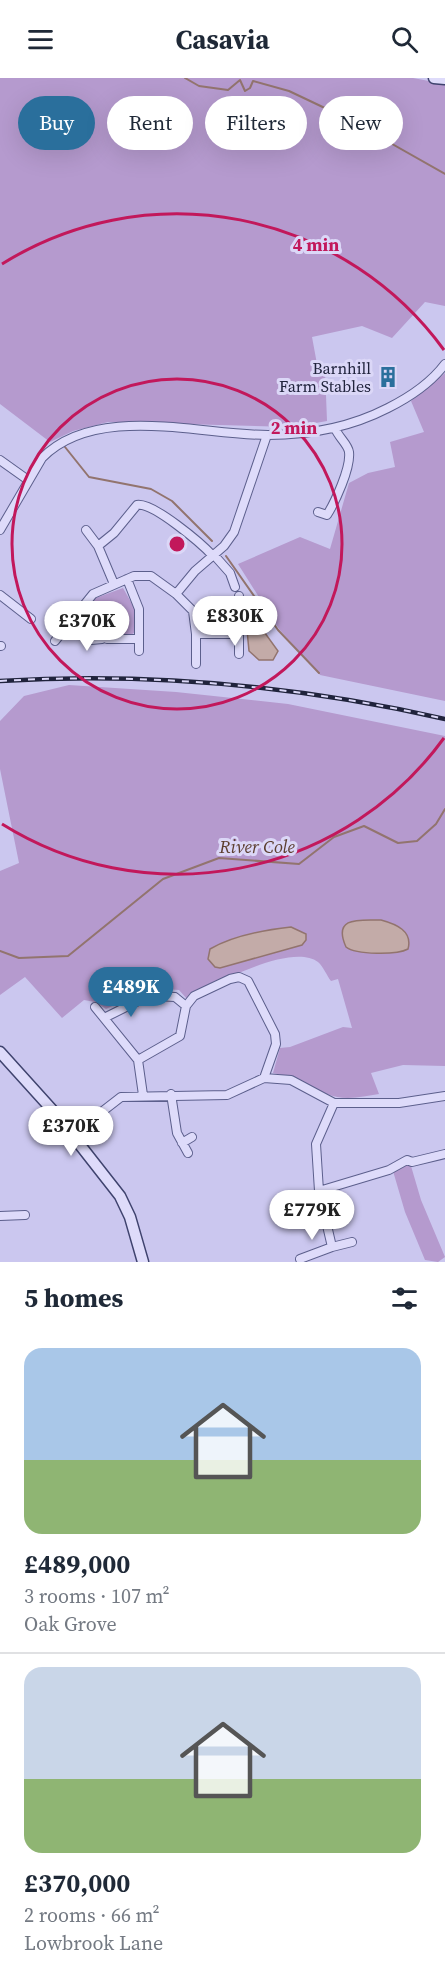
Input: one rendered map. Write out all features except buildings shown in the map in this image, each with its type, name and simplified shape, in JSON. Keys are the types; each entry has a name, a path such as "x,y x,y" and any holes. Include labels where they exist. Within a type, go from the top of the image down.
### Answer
{"street":[{"path":"434,78 445,79"},
{"path":"0,530 28,480 52,448 69,438 87,432 137,427 267,435 335,428 381,412 406,399 429,382 445,364"},
{"path":"318,512 327,515 336,499 349,456 347,447 337,436 335,428"},
{"path":"176,594 195,571 214,556 234,532 267,435"},
{"path":"0,460 28,480"},
{"path":"98,546 114,532 134,507 145,504 168,519 214,556 230,573 235,587"},
{"path":"86,530 98,546 114,584"},
{"path":"56,641 87,599 114,584 140,574 151,576 176,594 193,611 196,664"},
{"path":"127,579 139,609 140,651"},
{"path":"0,595 31,619"},
{"path":"239,596 239,654"},
{"path":"71,621 89,634 91,640 139,639"},
{"path":"196,634 239,634"},
{"path":"138,1060 180,1036 186,1006 194,996 239,977 248,981 275,1034 276,1044 264,1078"},
{"path":"156,996 175,997 186,1006"},
{"path":"104,1018 146,997"},
{"path":"95,1007 138,1060 143,1095"},
{"path":"0,1052 72,1135 125,1205 143,1262"},
{"path":"72,1135 121,1097 227,1095 264,1078 291,1080 334,1103 399,1103 445,1096"},
{"path":"171,1095 172,1116 188,1153"},
{"path":"332,1247 319,1191 316,1144 334,1103"},
{"path":"182,1143 192,1137"},
{"path":"319,1191 389,1170 407,1160 412,1162 445,1154"},
{"path":"0,1216 25,1215"},
{"path":"300,1259 352,1242"}],"shaded area":[{"path":"0,78 413,78 445,84 445,306 425,302 392,338 362,326 312,337 317,364 323,365 325,370 327,421 293,427 108,422 73,431 50,442 0,404"},
{"path":"445,373 445,701 320,675 279,629 238,564 300,537 330,549 349,483 368,473 395,467 390,442 424,432 411,401"},
{"path":"123,588 135,609 135,632 131,635 93,636 79,622 79,617 93,599"},
{"path":"257,622 278,651 273,660 259,660 249,651 247,630 249,624"},
{"path":"69,685 176,692 288,704 445,736 445,1066 403,1065 371,1073 379,1094 353,1098 333,1096 294,1079 273,1073 280,1048 290,1047 343,1027 352,1028 338,979 331,981 318,962 306,957 290,957 271,961 214,984 187,999 179,990 151,988 106,1009 95,1002 84,1000 62,1018 25,977 0,995 0,871 19,863 0,769 0,721 24,696"},
{"path":"357,920 381,920 397,926 406,933 408,949 377,953 358,952 346,947 343,937 345,925"},
{"path":"291,927 306,934 306,940 302,945 220,968 215,967 208,959 210,949 229,940"},
{"path":"406,1163 411,1166 421,1200 445,1257 438,1262 425,1260 405,1212 393,1171"}],"waterway":[{"path":"185,78 199,86 228,90 240,80 245,91 250,88 253,81 289,91 348,119 445,174"},
{"path":"65,447 89,477 151,489 172,501 212,541"},
{"path":"226,556 278,630 319,673"},
{"name":"River Cole","path":"0,951 19,958 68,956 163,879 219,858 299,864 334,837 364,826 398,843 417,841 436,824 445,809"}],"railway":[{"path":"0,681 112,678 224,684 335,698 445,719"}],"place":[{"name":"Barnhill Farm Stables","path":"388,377"}]}
